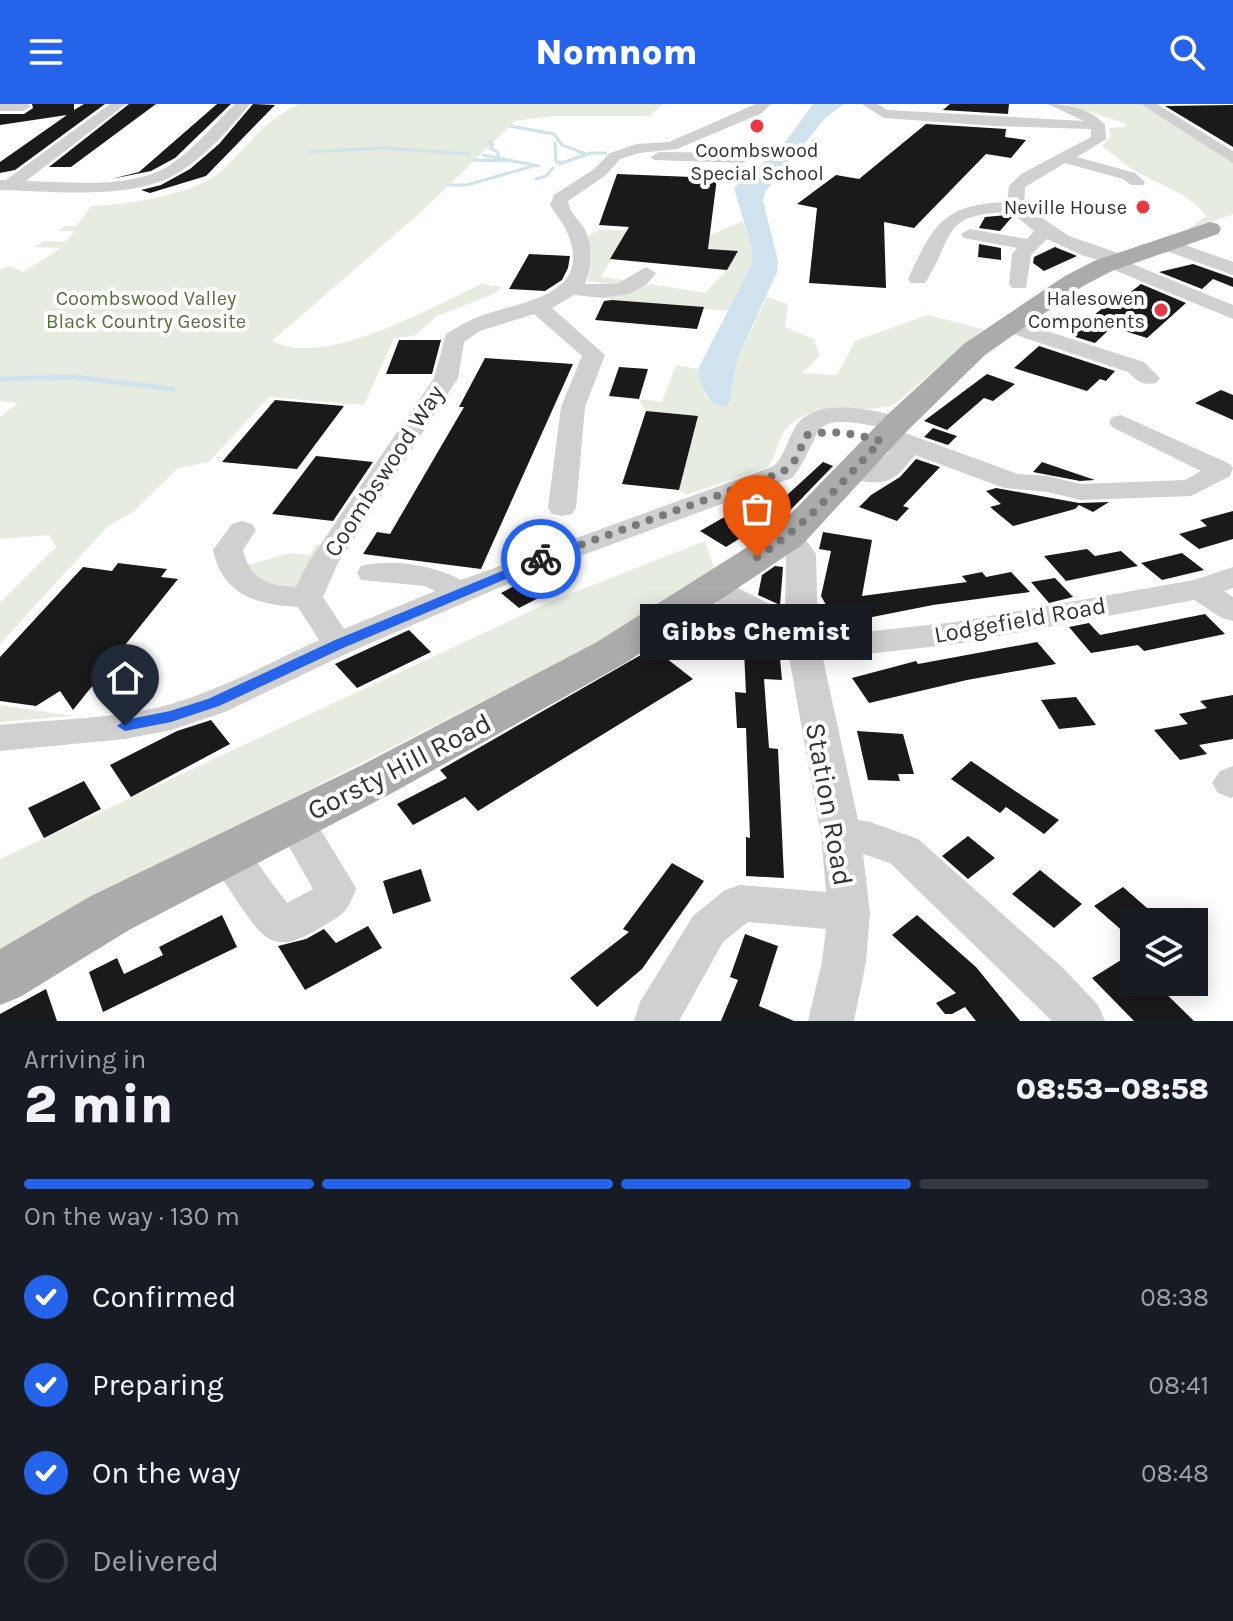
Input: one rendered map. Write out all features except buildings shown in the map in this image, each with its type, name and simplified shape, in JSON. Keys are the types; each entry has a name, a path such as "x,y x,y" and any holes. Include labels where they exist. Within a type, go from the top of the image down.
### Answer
{"main road":[{"path":"1136,255 1233,220"},
{"path":"1136,255 1210,229"},
{"name":"Gorsty Hill Road","path":"0,979 110,913 229,856 610,653 789,537 888,433 975,349 1047,301 1136,255"}],"street":[{"path":"7,191 119,104"},
{"path":"7,191 30,186 155,178 175,168 243,104"},
{"path":"646,273 634,286 623,290 572,289 583,254 577,232 559,205 560,199 600,172 615,156 672,146 757,110 764,104"},
{"path":"869,104 884,114 1045,130 1098,125"},
{"path":"1038,238 1015,207 1017,186 1037,171 1099,139 1101,132 1090,118 1055,104"},
{"path":"1148,104 1233,158"},
{"path":"626,152 645,157 743,158"},
{"path":"1063,158 1129,176 1137,182"},
{"path":"918,279 937,233 966,209 1015,207"},
{"path":"970,234 1072,242 1136,255 1233,266"},
{"path":"1019,284 1022,254 1038,238"},
{"path":"1136,255 1233,313"},
{"name":"Coombswood Way","path":"307,597 323,563 446,378 454,339 477,322 561,299 572,289"},
{"path":"538,306 594,355 573,407 562,508"},
{"path":"1012,323 1118,352"},
{"path":"1012,323 1136,367 1148,378"},
{"path":"10,741 125,726 171,717 213,703 459,592 783,472 795,460 807,435 825,431 888,433 1014,482 1048,484 1080,492 1191,488 1221,470 1121,422"},
{"path":"242,530 228,550 236,576 251,588 274,597 307,597 338,644"},
{"name":"Station Road","path":"789,537 801,554 803,642 812,704 841,835 849,913 844,962 831,1021"},
{"path":"372,573 432,577 459,592"},
{"name":"Lodgefield Road","path":"803,642 956,633 1199,589 1233,577"},
{"path":"711,587 803,642"},
{"path":"1199,589 1233,611"},
{"path":"229,856 276,922 291,923 331,900 335,888 294,820"},
{"path":"841,835 870,838 904,851 1047,983 1082,1021"},
{"path":"656,1018 708,929 740,903 849,913"}],"green space":[{"name":"Coombswood Valley Black Country Geosite","path":"299,104 663,104 650,116 554,116 515,121 422,211 272,341 294,348 348,341 407,320 482,284 502,287 494,294 437,316 414,336 394,338 364,405 269,397 209,462 178,468 133,512 107,527 0,644 0,603 56,547 49,535 0,539 0,417 18,403 0,401 0,269 9,266 23,272 61,248 34,247 44,241 65,242 75,231 58,231 64,226 77,226 91,206 122,204 177,193 208,180 265,127"},
{"path":"1066,104 1141,104 1233,161 1233,214 1188,231 1206,216 1200,208 1133,169 1102,146 1111,136 1109,128 1126,127 1127,124"},
{"path":"743,221 752,249 752,264 728,311 605,299 651,284 705,293 727,270 737,251 621,241 601,277 625,280 616,285 588,281 592,255 588,236 600,229 708,236"},
{"path":"767,297 788,304 785,327 814,339 820,356 802,373 837,375 855,341 928,315 983,329 896,403 870,409 826,410 799,418 784,432 768,467 686,495 679,490 698,417 646,411 639,399 662,402 676,365 698,369 706,398 728,407 738,357"},
{"path":"705,541 714,568 655,613 171,860 0,957 0,859 552,601"},
{"path":"317,544 324,545 300,586 286,591 255,579 248,565 289,553 310,555"},
{"path":"0,705 74,716 0,722"}],"water":[{"path":"813,104 844,104 826,117 765,192 763,201 778,261 777,272 738,357 728,407 721,406 710,400 698,369 752,264 752,249 734,188 783,145"}],"waterway":[{"path":"510,126 554,134 562,145 586,154"},
{"path":"488,141 493,144 490,148 498,152 498,156"},
{"path":"555,143 556,162 561,162"},
{"path":"308,152 383,148 470,154"},
{"path":"559,164 591,153 606,153"},
{"path":"483,155 539,166"},
{"path":"475,160 507,161"},
{"path":"450,185 467,185 533,166"},
{"path":"536,179 546,176 553,168"},
{"path":"0,379 74,377 173,389"}],"way so far":[{"path":"541,559 783,472 795,460 807,435 825,431 845,432 881,441 809,519 789,537 757,557"}],"place":[{"name":"Coombswood Special School","path":"757,126"},
{"name":"Neville House","path":"1143,207"},
{"name":"Halesowen Components","path":"1161,310"},
{"name":"Gibbs Chemist","path":"757,557"}],"route":[{"path":"125,726 171,717 213,703 338,644 541,559"}]}
